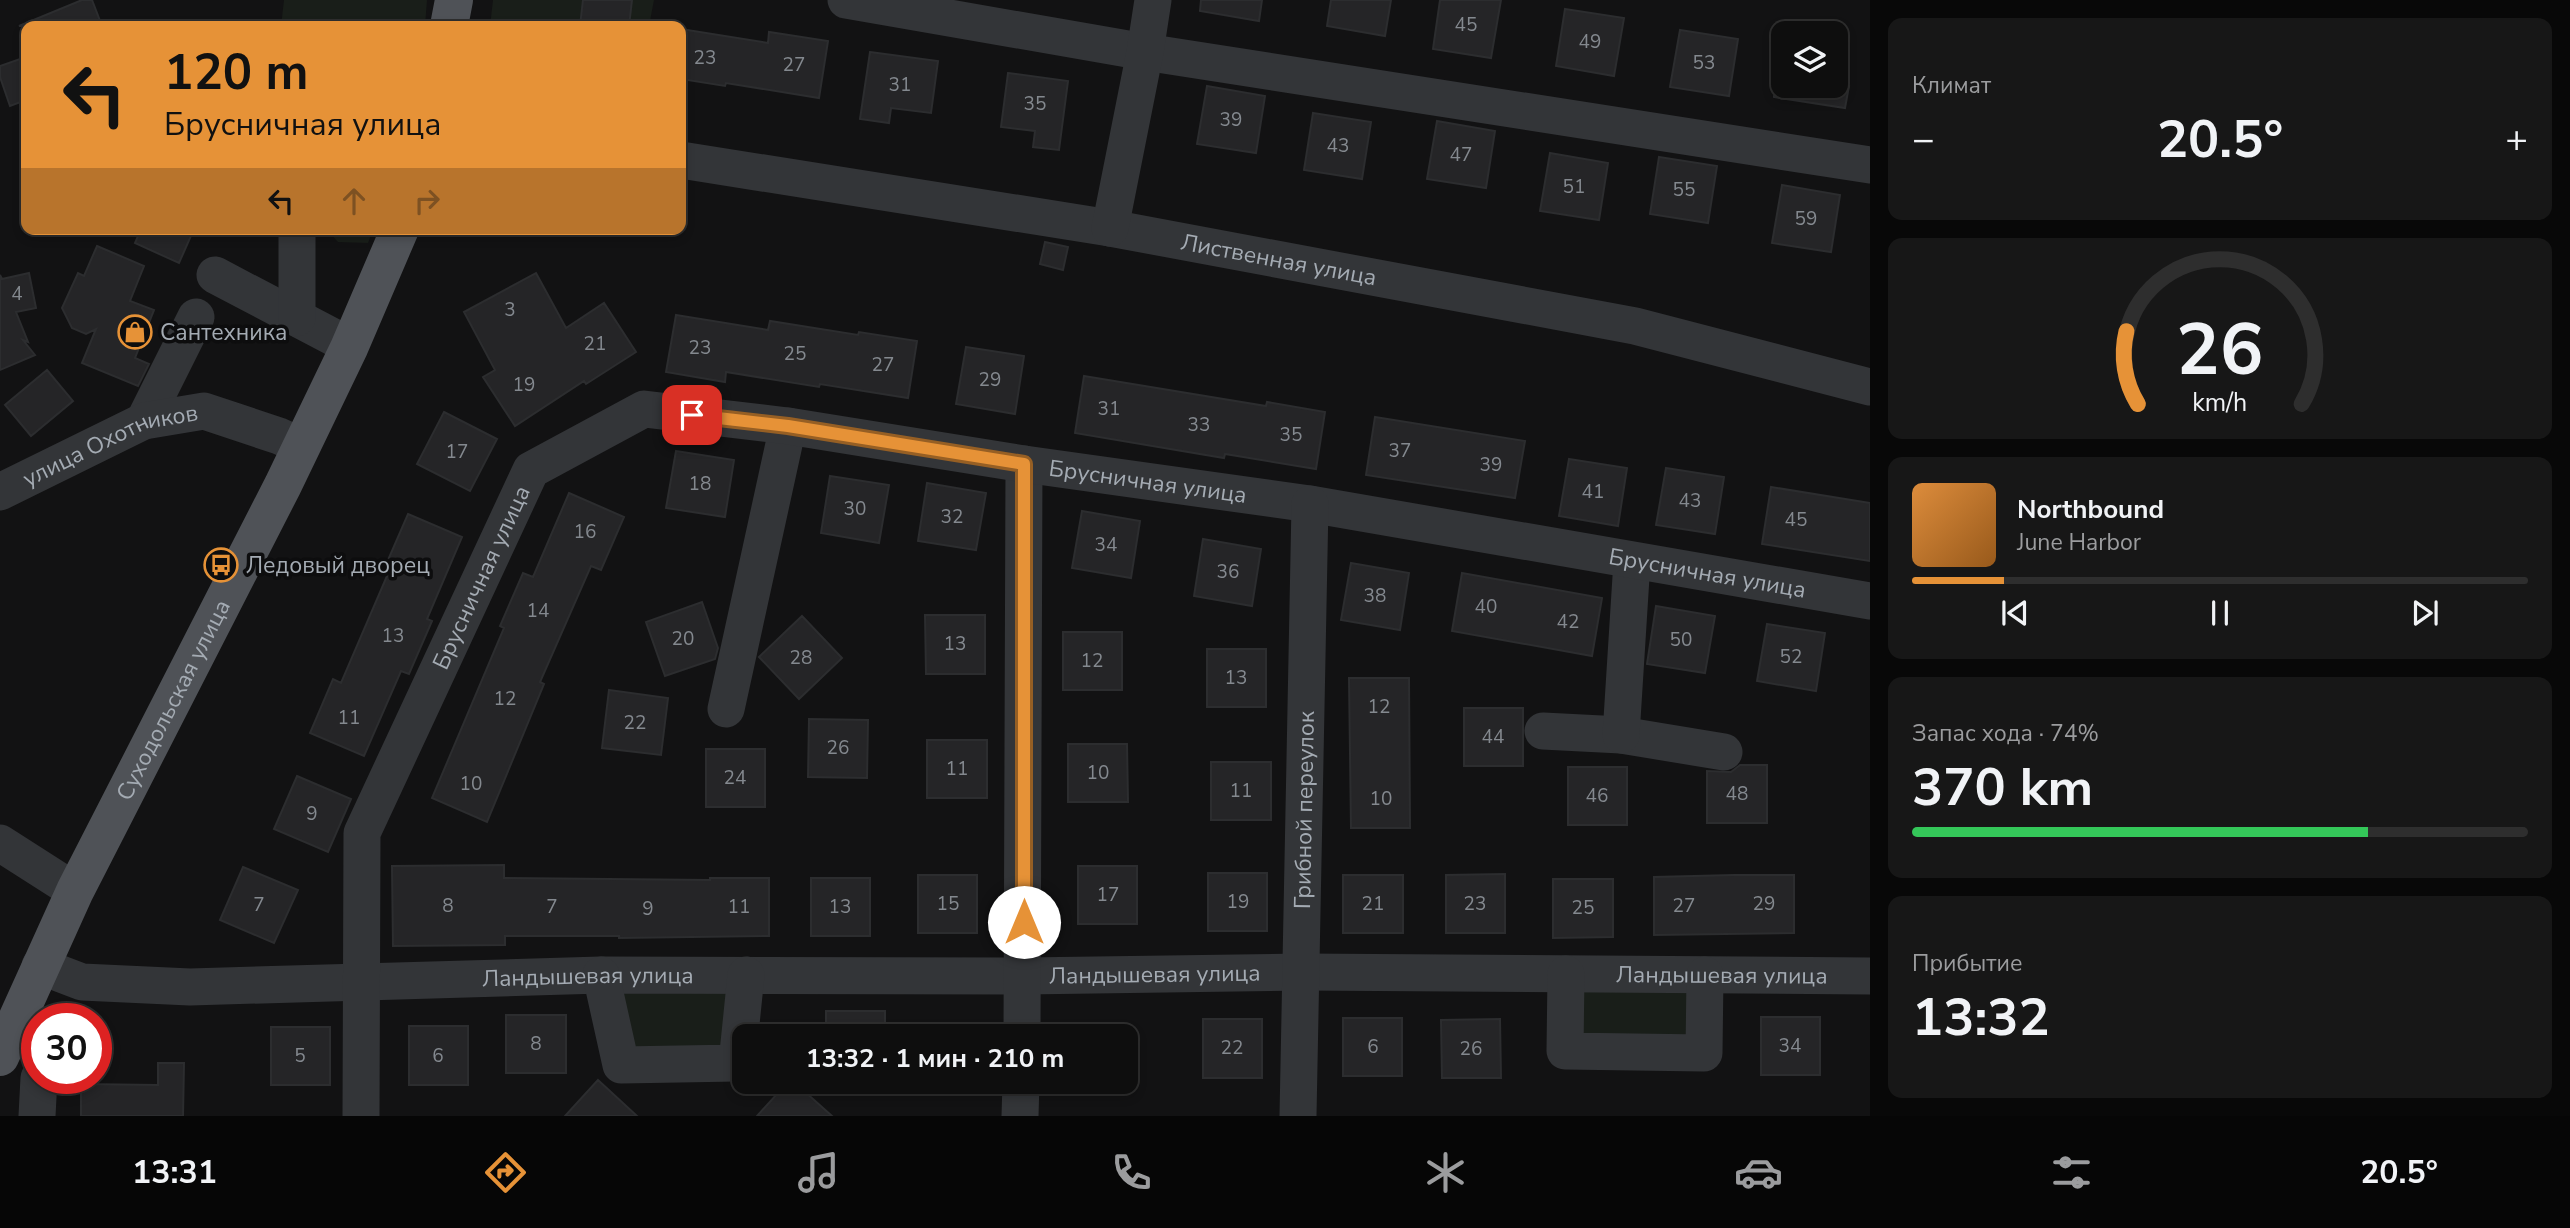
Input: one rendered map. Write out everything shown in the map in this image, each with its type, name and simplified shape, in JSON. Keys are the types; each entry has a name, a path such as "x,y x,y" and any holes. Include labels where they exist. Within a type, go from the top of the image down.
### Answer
{"main road":[{"path":"450,21 454,0"},
{"name":"Суходольская улица","path":"0,1057 75,891 349,348 397,235"}],"street":[{"path":"846,0 1145,52 1870,165"},
{"path":"1110,228 1153,0"},
{"name":"Лиственная улица","path":"686,161 1110,228 1634,326 1870,387"},
{"path":"297,235 297,318"},
{"path":"215,275 349,348"},
{"path":"144,421 196,317"},
{"name":"Брусничная улица","path":"361,1116 362,833 531,470 643,409 788,426 1024,464 1310,504 1870,600"},
{"name":"улица Охотников","path":"2,484 144,421 204,411 301,446"},
{"path":"726,709 788,426"},
{"path":"1022,1024 1024,464"},
{"name":"Грибной переулок","path":"1298,1116 1303,972 1310,504"},
{"path":"1621,735 1632,561"},
{"path":"1543,731 1621,735 1724,752"},
{"path":"0,843 75,891"},
{"name":"Ландышевая улица","path":"40,966 82,982 190,987 601,975 1024,976 1303,972 1870,976"},
{"path":"1566,974 1565,1051 1704,1053 1705,975"},
{"path":"601,975 621,1065 737,1063 746,975"},
{"path":"37,1116 38,1094"},
{"path":"1020,1116 1021,1094"}],"shaded area":[{"path":"284,0 427,0 425,21 282,21"},
{"path":"493,0 654,0 650,21 491,21"},
{"path":"332,235 371,235 368,243 338,242"},
{"path":"1579,987 1692,990 1690,1042 1579,1040"},
{"path":"616,988 736,989 729,1048 627,1049"}],"building":[{"path":"82,0 92,0 100,21 31,21"},
{"path":"583,0 632,0 630,21 581,21"},
{"path":"1201,0 1262,0 1259,21 1200,11"},
{"path":"1331,0 1391,0 1385,36 1327,26"},
{"path":"1440,0 1501,0 1491,58 1433,49"},
{"path":"1565,9 1624,18 1614,76 1556,66"},
{"path":"686,30 768,43 769,32 828,41 819,98 726,83 725,86 686,80"},
{"path":"1680,30 1738,39 1729,96 1670,87"},
{"path":"870,52 938,61 931,113 891,108 889,123 860,119"},
{"path":"21,59 21,102 10,106 0,77 0,66"},
{"path":"1008,73 1068,81 1059,150 1033,147 1035,131 1001,127"},
{"path":"1207,86 1265,96 1256,153 1197,144"},
{"path":"1780,98 1847,98 1845,108"},
{"path":"1313,113 1371,122 1362,179 1304,170"},
{"path":"1437,121 1495,131 1486,188 1427,179"},
{"path":"1550,153 1608,163 1599,220 1540,211"},
{"path":"1659,157 1717,166 1708,223 1650,214"},
{"path":"1782,185 1840,195 1831,252 1772,243"},
{"path":"138,235 191,235 179,263 135,243"},
{"path":"1045,242 1068,247 1063,270 1040,264"},
{"path":"97,246 144,266 130,301 154,310 135,358 149,364 138,386 82,363 96,329 86,334 72,328 62,308 78,273 84,276"},
{"path":"29,273 36,308 16,312 28,342 23,340 35,355 0,370 0,275 2,279"},
{"path":"536,273 566,328 604,303 636,352 586,384 584,381 515,426 483,377 495,370 464,312"},
{"path":"676,315 768,330 770,321 917,341 908,398 726,372 725,382 666,372"},
{"path":"966,347 1024,356 1015,414 956,404"},
{"path":"47,370 73,401 31,436 5,405"},
{"path":"1084,376 1266,406 1267,402 1325,412 1316,469 1225,454 1224,458 1075,433"},
{"path":"444,412 497,439 470,491 417,464"},
{"path":"1375,417 1525,441 1515,498 1366,475"},
{"path":"676,451 734,460 725,517 666,508"},
{"path":"1569,459 1627,468 1618,526 1559,516"},
{"path":"1666,468 1724,477 1715,534 1656,525"},
{"path":"830,476 889,485 879,543 821,533"},
{"path":"927,483 986,493 976,550 918,541"},
{"path":"1771,487 1870,503 1870,561 1762,544"},
{"path":"569,493 624,517 601,570 591,566 540,682 544,684 487,822 432,798 504,628 500,626 523,573 533,577"},
{"path":"1082,511 1140,521 1131,578 1072,568"},
{"path":"408,514 462,537 427,619 432,621 409,674 401,671 364,756 310,733 333,679 341,683 390,569 385,567"},
{"path":"1203,539 1261,549 1252,606 1194,596"},
{"path":"1351,563 1409,573 1400,630 1341,620"},
{"path":"1462,573 1602,598 1592,656 1452,631"},
{"path":"702,602 718,648 715,659 665,676 646,622"},
{"path":"1656,606 1715,616 1705,673 1647,664"},
{"path":"925,615 985,615 985,674 926,674"},
{"path":"802,616 842,658 799,699 759,657"},
{"path":"1767,624 1825,633 1816,691 1757,681"},
{"path":"1063,632 1122,632 1122,690 1063,690"},
{"path":"1207,649 1266,649 1266,707 1207,707"},
{"path":"1349,678 1409,678 1410,828 1351,828"},
{"path":"609,690 668,698 661,755 602,748"},
{"path":"1464,708 1523,708 1523,766 1464,766"},
{"path":"809,719 868,720 867,778 808,777"},
{"path":"927,740 987,740 987,798 927,798"},
{"path":"1068,744 1127,744 1128,802 1068,802"},
{"path":"706,749 765,749 765,807 706,807"},
{"path":"1211,762 1271,762 1271,820 1211,820"},
{"path":"1740,765 1767,765 1767,823 1707,823 1707,771 1731,772"},
{"path":"1568,767 1627,767 1627,825 1568,825"},
{"path":"297,776 351,799 328,852 274,829"},
{"path":"504,865 504,878 769,878 769,936 505,936 505,945 393,946 392,866"},
{"path":"1078,866 1137,866 1137,924 1078,924"},
{"path":"243,867 298,890 274,943 220,920"},
{"path":"1208,873 1267,873 1267,931 1208,931"},
{"path":"1505,874 1505,933 1446,933 1446,875"},
{"path":"918,875 977,875 977,933 918,933"},
{"path":"1343,875 1403,875 1403,933 1343,933"},
{"path":"1794,875 1794,933 1654,935 1654,877"},
{"path":"811,878 870,878 870,936 811,936"},
{"path":"1553,879 1613,879 1613,937 1553,938"},
{"path":"826,1011 885,1011 885,1024 826,1024"},
{"path":"506,1015 566,1015 566,1073 506,1073"},
{"path":"1761,1017 1820,1017 1820,1075 1761,1075"},
{"path":"1343,1018 1402,1018 1402,1076 1343,1076"},
{"path":"1203,1019 1262,1019 1262,1078 1203,1078"},
{"path":"1500,1019 1501,1078 1442,1078 1441,1020"},
{"path":"409,1026 468,1026 468,1085 409,1085"},
{"path":"271,1027 330,1027 330,1085 271,1085"},
{"path":"158,1063 184,1063 183,1116 81,1116 81,1094 112,1094 112,1084 158,1085"},
{"path":"598,1080 637,1116 565,1116"},
{"path":"777,1094 807,1094 832,1116 757,1116"}],"place":[{"name":"Сантехника","path":"135,332"},
{"name":"Ледовый дворец","path":"221,565"}],"route":[{"path":"692,415 788,426 1024,464 1024,922"}]}
